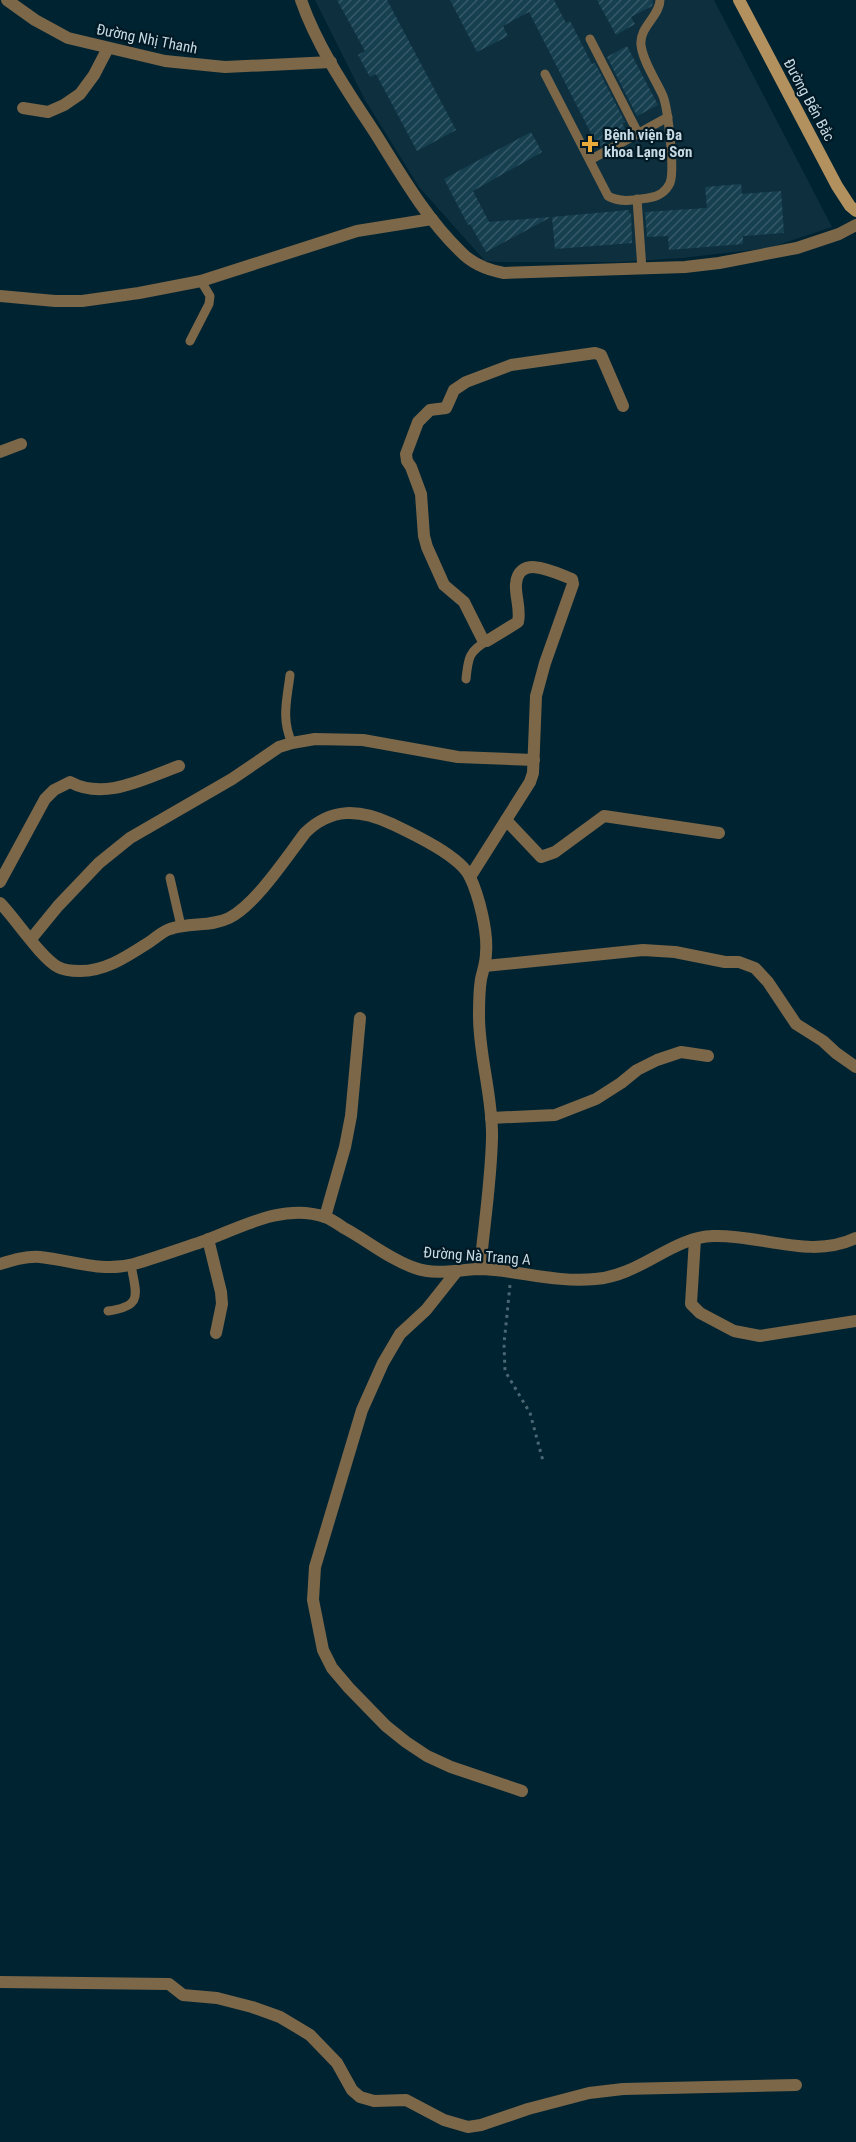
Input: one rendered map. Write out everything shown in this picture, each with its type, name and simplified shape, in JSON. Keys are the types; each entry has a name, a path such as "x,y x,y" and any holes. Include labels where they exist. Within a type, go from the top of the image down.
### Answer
{"main road":[{"name":"Đường Bến Bắc","path":"739,0 837,186 856,212"}],"street":[{"name":"Đường Nhị Thanh","path":"7,0 35,20 68,38 165,61 225,67 331,62"},
{"path":"301,0 310,24 331,62 414,194 459,251 472,262 490,271 504,273 685,267 761,256 818,242 856,225"},
{"path":"23,108 48,112 64,105 80,93 94,75 108,48"},
{"path":"0,296 82,301 201,281 357,231 432,219"},
{"path":"470,877 530,782 534,760 536,696 544,663 573,584 572,579 538,567 523,569 516,583 518,622 488,641 482,638 464,602 444,585 427,547 421,494 406,454 418,422 430,411 446,408 454,390 511,365 595,353 601,356 623,406"},
{"path":"0,452 21,444"},
{"path":"31,939 58,906 99,863 130,838 232,779 279,747 315,739 363,740 440,755 534,760"},
{"path":"0,882 45,799 54,790 70,782 80,788 109,790 179,766"},
{"path":"0,903 47,959 59,968 90,971 104,968 168,929 207,924 228,918 248,903 315,823 333,815 356,812 373,815 432,844 462,867 470,877 486,939 479,1016 492,1138 480,1269"},
{"path":"506,820 541,858 555,852 604,816 719,833"},
{"path":"485,966 643,950 675,952 725,962 740,962 755,968 768,982 796,1024 824,1041 856,1067"},
{"path":"325,1217 345,1147 351,1116 360,1018"},
{"path":"491,1118 555,1115 596,1099 637,1070 657,1060 681,1052 708,1056"},
{"name":"Đường Nà Trang A","path":"0,1264 18,1258 39,1257 102,1268 131,1264 270,1216 307,1214 325,1217 399,1261 417,1269 435,1272 480,1269 511,1271 552,1278 596,1280 635,1269 694,1239 713,1236 815,1247 845,1243 856,1238"},
{"path":"208,1239 221,1292 222,1304 216,1333"},
{"path":"694,1239 691,1304 700,1313 734,1331 760,1336 856,1321"},
{"path":"457,1271 426,1310 400,1334 369,1393 320,1548 313,1582 313,1600 323,1650 332,1668 386,1726 427,1755 451,1767 522,1791"},
{"path":"0,1982 170,1984 183,1995 217,1998 252,2007 280,2017 310,2035 337,2063 352,2090 360,2097 374,2101 406,2100 422,2106 444,2120 468,2127 588,2093 623,2089 796,2085"}],"lane":[{"path":"544,74 608,196 616,201 656,197 670,183 668,117 664,98 641,46 642,35 650,19 660,7 660,0"},
{"path":"590,39 639,133"},
{"path":"590,160 668,117"},
{"path":"637,199 642,269"},
{"path":"190,341 209,304 210,296 201,281"},
{"path":"466,679 470,654 478,646 488,641"},
{"path":"290,675 284,720 292,743"},
{"path":"170,878 181,926"},
{"path":"108,1311 126,1308 133,1303 136,1294 131,1264"}],"path":[{"path":"511,1271 504,1344 505,1371 530,1413 543,1461"}],"shaded area":[{"name":"Bệnh viện Đa khoa Lạng Sơn","path":"315,0 714,0 832,227 769,248 682,258 618,262 485,261 419,187 365,100"}],"building":[{"path":"337,0 387,0 456,130 417,151 376,74 370,77 358,55 365,51"},
{"path":"450,0 554,0 566,23 570,21 592,64 595,63 625,122 622,123 627,132 598,147 529,12 503,26 508,36 477,52"},
{"path":"597,0 653,0 652,6 631,17 635,24 616,35"},
{"path":"627,46 658,105 637,116 607,57"},
{"path":"531,132 542,152 473,191 489,222 551,217 486,252 470,224 468,225 444,179"},
{"path":"741,184 742,194 781,191 784,233 743,236 743,244 669,250 668,236 647,237 645,212 707,208 705,187"},
{"path":"629,210 632,243 555,249 552,217"}],"place":[{"name":"Bệnh viện Đa khoa Lạng Sơn","path":"590,144"}]}
